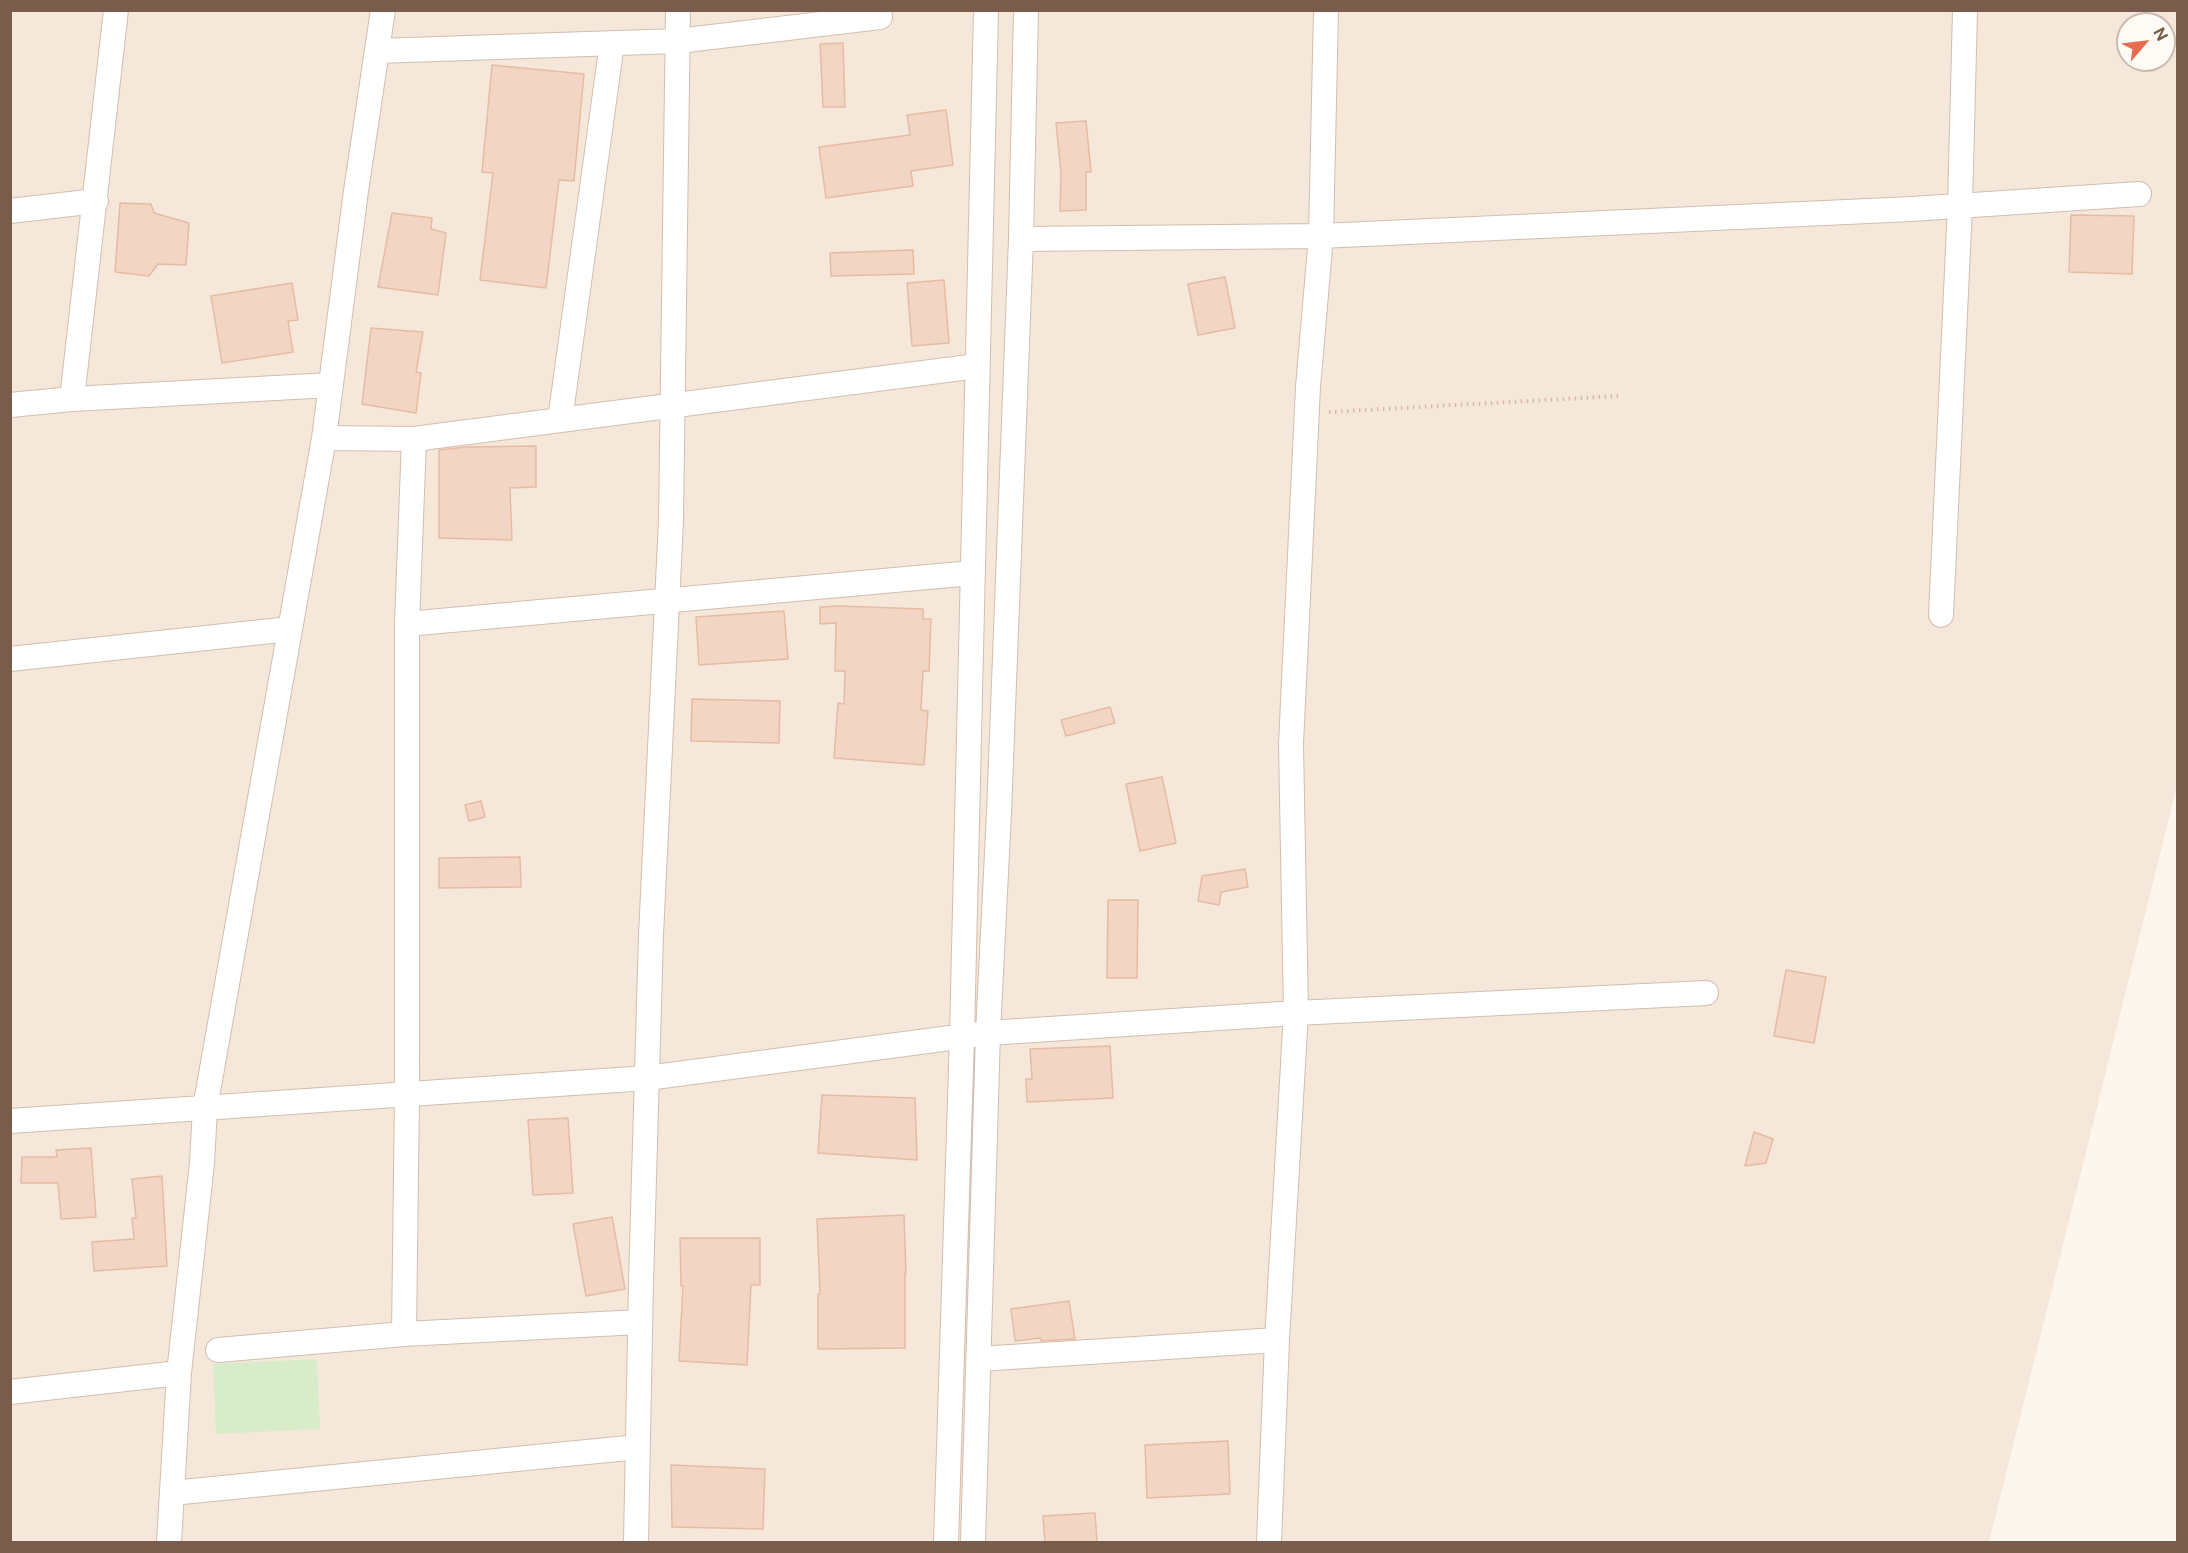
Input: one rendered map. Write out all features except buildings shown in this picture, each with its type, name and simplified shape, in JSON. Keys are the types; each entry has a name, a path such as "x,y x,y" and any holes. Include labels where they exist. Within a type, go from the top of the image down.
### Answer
{"street":[{"path":"72,399 116,10"},
{"path":"169,1542 180,1373 202,1163 205,1108 324,438 383,10"},
{"path":"636,1542 646,1078 671,520 678,10"},
{"path":"946,1542 962,1036 986,10"},
{"path":"973,1542 988,1033 1022,239 1026,10"},
{"path":"1269,1542 1277,1340 1296,1013 1291,744 1307,413 1321,236 1326,10"},
{"path":"1941,615 1960,206 1965,10"},
{"path":"377,51 678,41 880,17"},
{"path":"560,420 612,44"},
{"path":"1022,239 1321,236 1960,206 2139,194"},
{"path":"10,211 96,201"},
{"path":"324,438 414,440 977,366"},
{"path":"10,405 72,399 331,385"},
{"path":"404,1334 407,1095 407,624 414,440"},
{"path":"407,624 972,573"},
{"path":"10,659 290,629"},
{"path":"10,1121 646,1078 988,1033 1296,1013 1706,993"},
{"path":"218,1350 404,1334 640,1322"},
{"path":"979,1359 1277,1340"},
{"path":"10,1392 180,1373"},
{"path":"172,1493 638,1447"}],"path":[{"path":"1307,413 1618,396"}],"shaded area":[{"path":"11,11 2177,11 2177,786 1989,1542 11,1542"}],"green space":[{"path":"317,1359 320,1429 216,1434 213,1364"}]}
